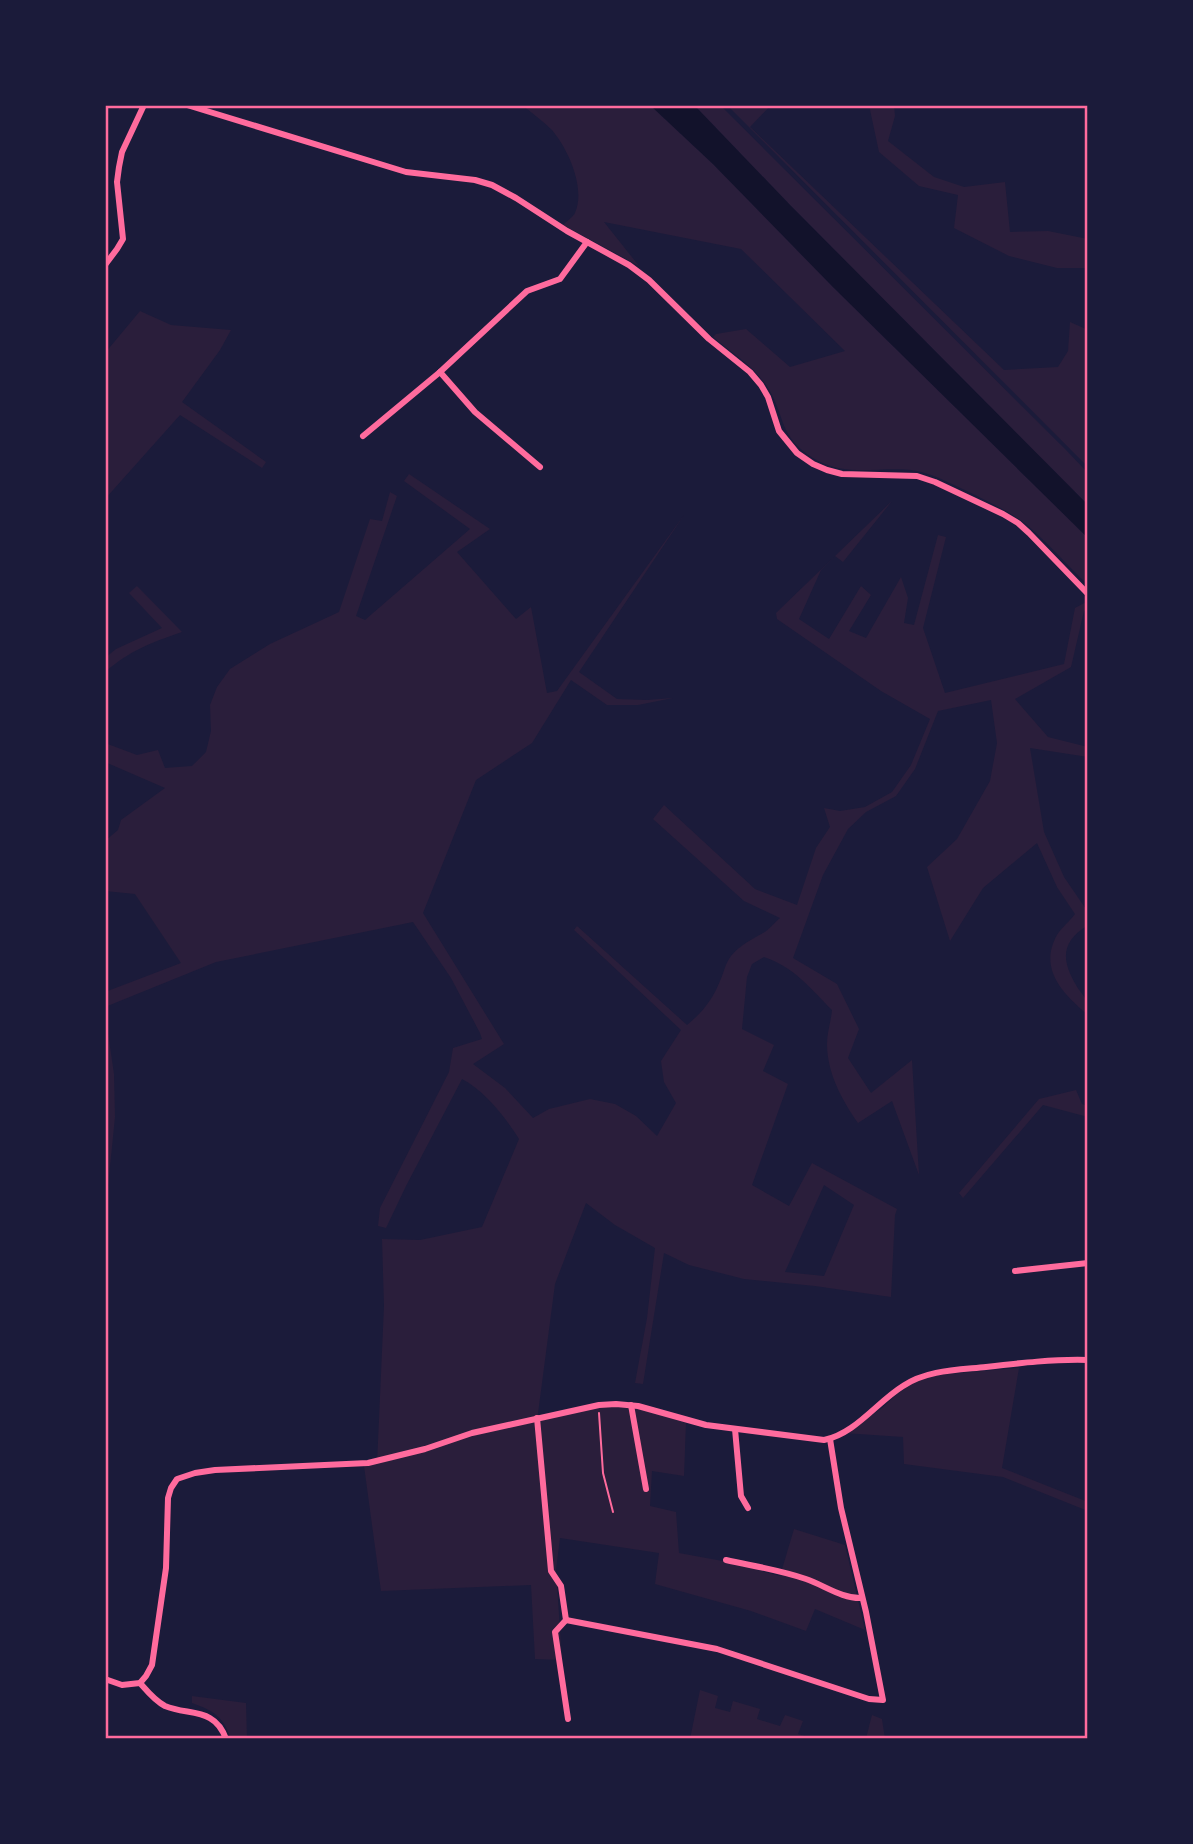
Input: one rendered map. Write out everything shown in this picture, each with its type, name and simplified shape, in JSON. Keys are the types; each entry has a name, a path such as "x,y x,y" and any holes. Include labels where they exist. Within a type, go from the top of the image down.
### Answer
{"street":[{"path":"105,265 123,239 117,182 119,167 122,152 144,105"},
{"path":"187,105 406,172 475,180 492,185 629,265 649,281 709,339 750,372 768,397 779,431 797,453 813,464 842,474 917,476 935,482 1018,523 1088,594"},
{"path":"363,436 440,372 527,291 560,279 587,242"},
{"path":"440,372 475,412 540,467"},
{"path":"1015,1272 1088,1263"},
{"path":"105,1679 122,1685 140,1683 152,1665 166,1568 168,1498 177,1479 195,1472 368,1463 472,1433 599,1405 631,1405 706,1426 830,1439 846,1432 886,1398 920,1377 1038,1362 1088,1360"},
{"path":"631,1405 646,1489"},
{"path":"537,1418 551,1571 561,1586 566,1620"},
{"path":"735,1429 741,1496 747,1508"},
{"path":"566,1620 718,1649 869,1699 883,1700 841,1508 830,1439"},
{"path":"726,1560 786,1573 841,1594 862,1598"},
{"path":"566,1620 555,1632 568,1719"},
{"path":"140,1683 165,1706 200,1713 216,1721 226,1739"}],"path":[{"path":"599,1405 600,1456 613,1512"}],"shaded area":[{"path":"522,105 650,105 713,164 833,287 1088,538 1088,585 1027,525 967,491 917,471 839,468 813,458 802,450 788,434 774,398 763,380 713,337 716,334 746,329 790,367 845,351 741,249 604,222 639,266 563,225 574,214 578,203 574,169 552,130"},
{"path":"650,105 695,106 1088,505 1088,538 833,287 713,164"},
{"path":"694,105 720,105 1066,450 1088,473 1088,505 790,205"},
{"path":"727,105 771,105 750,127 1004,370 1058,367 1068,351 1070,322 1088,330 1088,467"},
{"path":"869,105 894,105 895,116 888,141 934,177 964,187 1005,182 1010,232 1048,231 1088,239 1088,268 1057,268 1009,256 954,228 958,195 919,186 879,152"},
{"path":"140,311 171,325 231,330 220,350 182,402 266,462 262,468 180,415 105,499 105,353"},
{"path":"409,474 490,529 457,552 516,619 531,607 547,693 557,691 684,515 579,672 617,699 673,698 638,705 607,705 571,680 532,743 476,780 423,913 504,1044 473,1064 505,1088 533,1118 549,1109 590,1099 615,1104 636,1116 657,1136 676,1103 664,1082 661,1061 681,1030 574,930 577,926 687,1025 710,1000 731,956 780,918 744,901 653,819 664,805 755,889 797,905 816,848 830,827 824,808 840,811 865,807 892,792 911,765 930,719 881,691 777,619 776,613 834,557 821,570 799,619 829,639 861,586 871,595 849,631 866,638 901,577 908,598 904,623 914,625 938,535 946,537 923,628 945,693 1064,664 1075,608 1088,601 1088,610 1084,611 1071,667 1015,699 1048,737 1088,747 1088,757 1030,748 1044,832 1064,877 1088,912 1088,925 1079,931 1068,945 1066,959 1071,976 1087,1001 1088,1015 1062,989 1052,970 1052,947 1059,932 1075,914 1057,887 1037,843 983,888 950,941 927,867 957,839 990,781 997,743 991,700 938,711 915,769 896,796 866,812 848,829 823,875 793,958 837,984 859,1029 848,1058 871,1093 912,1060 919,1175 892,1101 858,1123 841,1096 828,1055 827,1040 832,1010 793,972 775,961 764,957 752,964 747,977 742,1029 774,1045 763,1071 788,1084 752,1185 789,1206 812,1163 897,1209 891,1297 744,1279 689,1265 664,1253 643,1384 635,1383 647,1318 655,1248 615,1225 586,1203 555,1284 537,1421 579,1407 631,1405 686,1423 684,1476 652,1471 650,1506 676,1512 679,1553 728,1562 780,1576 794,1529 845,1545 865,1630 815,1609 806,1631 751,1611 655,1584 659,1553 560,1538 556,1570 562,1660 535,1659 531,1585 381,1591 364,1466 377,1464 384,1306 382,1239 420,1240 482,1227 519,1139 494,1105 462,1079 386,1228 378,1226 380,1208 449,1072 453,1048 482,1039 480,1033 451,978 413,922 216,962 105,1007 105,992 181,963 135,894 105,891 105,841 118,830 121,820 165,788 105,762 105,743 137,755 158,750 165,768 192,766 206,752 211,731 210,705 217,687 230,669 270,644 339,612 370,519 382,521 390,492 397,496 356,616 365,620 470,529 404,481","holes":["824,1185 854,1205 824,1276 785,1272"]},
{"path":"892,501 843,562 835,556"},
{"path":"137,586 182,632 141,648 105,672 105,658 116,649 162,628 129,593"},
{"path":"105,1012 114,1074 115,1117 107,1196 105,1196"},
{"path":"1076,1090 1082,1104 1088,1106 1088,1117 1043,1105 963,1198 959,1193 1039,1099"},
{"path":"1019,1368 1002,1468 1088,1502 1088,1511 1003,1477 904,1464 903,1437 844,1433 915,1382 935,1375"},
{"path":"700,1690 718,1696 715,1708 730,1712 733,1701 760,1709 757,1719 780,1726 785,1715 803,1721 798,1734 814,1739 690,1739"},
{"path":"192,1696 246,1703 247,1739 231,1739 221,1720 212,1712 192,1703"},
{"path":"872,1715 882,1719 885,1739 859,1739 859,1736 866,1738"}]}
